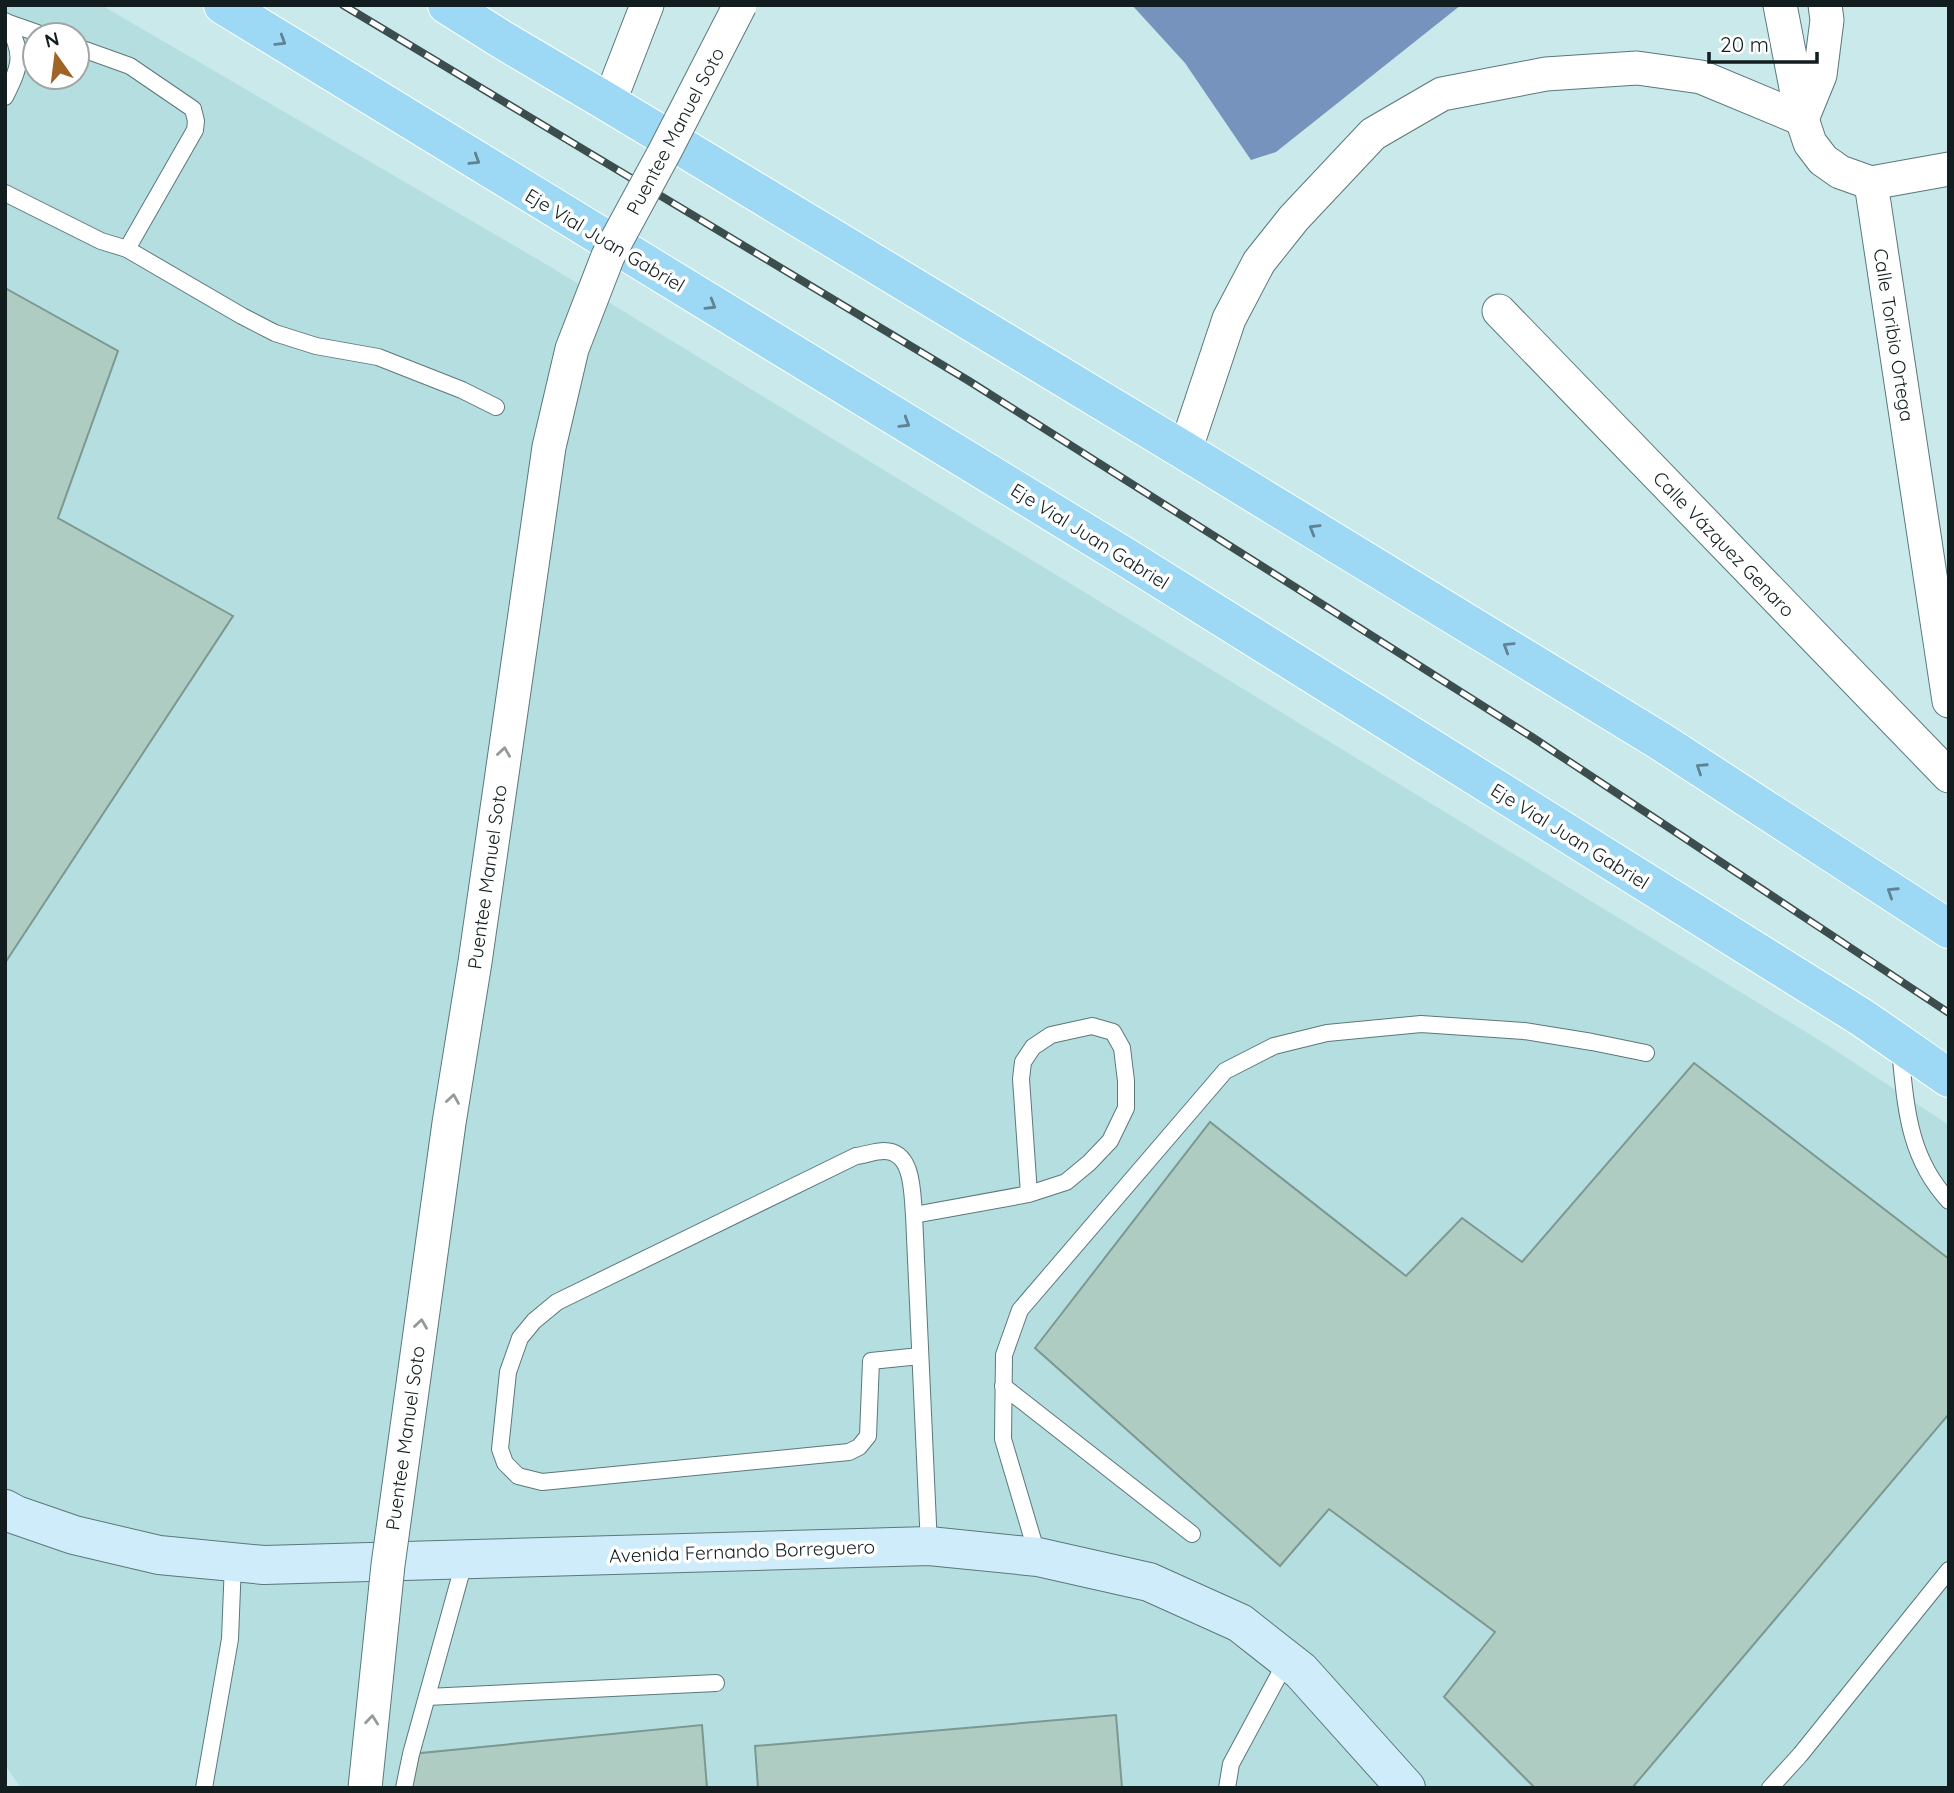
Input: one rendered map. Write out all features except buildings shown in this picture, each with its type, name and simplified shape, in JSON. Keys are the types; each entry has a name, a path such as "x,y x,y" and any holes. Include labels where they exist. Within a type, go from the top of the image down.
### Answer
{"main road":[{"name":"Eje Vial Juan Gabriel","path":"223,5 1127,558 1849,1010 1949,1078"},
{"path":"447,5 1660,741 1949,929"},
{"name":"Avenida Fernando Borreguero","path":"5,1509 86,1538 159,1555 264,1565 929,1546 1038,1557 1149,1582 1240,1623 1301,1671 1406,1788"}],"street":[{"path":"609,103 647,5"},
{"name":"Puentee Manuel Soto","path":"365,1788 397,1496 549,447 572,349 608,256 740,5"},
{"path":"1780,5 1802,119 1810,143 1823,160 1840,172 1871,183 1949,169"},
{"path":"1802,119 1820,75 1827,20 1825,5"},
{"path":"1185,451 1229,319 1259,262 1294,218 1373,134 1442,94 1546,74 1637,68 1701,77 1802,119"},
{"name":"Calle Toribio Ortega","path":"1871,183 1949,701"},
{"name":"Calle Vázquez Genaro","path":"1499,311 1949,776"}],"lane":[{"path":"5,97 19,69 18,46 6,21"},
{"path":"91,52 130,66 193,109 196,121 195,130 127,249"},
{"path":"5,193 102,241 127,249 242,316 275,332 316,346 378,357 462,390 496,407"},
{"path":"1038,1557 1003,1439 1004,1355 1020,1310 1225,1071 1275,1046 1327,1033 1421,1024 1524,1031 1646,1053"},
{"path":"914,1215 1029,1194 1066,1182 1110,1141 1126,1108 1122,1048 1112,1032 1092,1026 1051,1035 1033,1046 1023,1062 1021,1079 1029,1194"},
{"path":"1899,1043 1908,1124 1919,1154 1936,1187 1949,1201"},
{"path":"920,1356 872,1361 868,1436 859,1447 849,1452 542,1482 518,1476 505,1463 500,1448 508,1372 520,1338 534,1321 557,1302 856,1156 884,1151 895,1153 904,1160 909,1175 914,1215 929,1546"},
{"path":"1003,1386 1192,1534"},
{"path":"404,1788 464,1559"},
{"path":"204,1788 230,1639 233,1563"},
{"path":"1770,1788 1800,1755 1949,1570"},
{"path":"1227,1788 1231,1764 1287,1660"},
{"path":"427,1697 716,1684"}],"shaded area":[{"path":"5,5 101,5 549,266 1824,1043 1949,1125 1949,1788 21,1788 5,1765"}],"water":[{"path":"1132,5 1461,5 1276,152 1251,160 1185,63"}],"railway":[{"path":"343,5 969,381 1532,737 1949,1013"}]}
